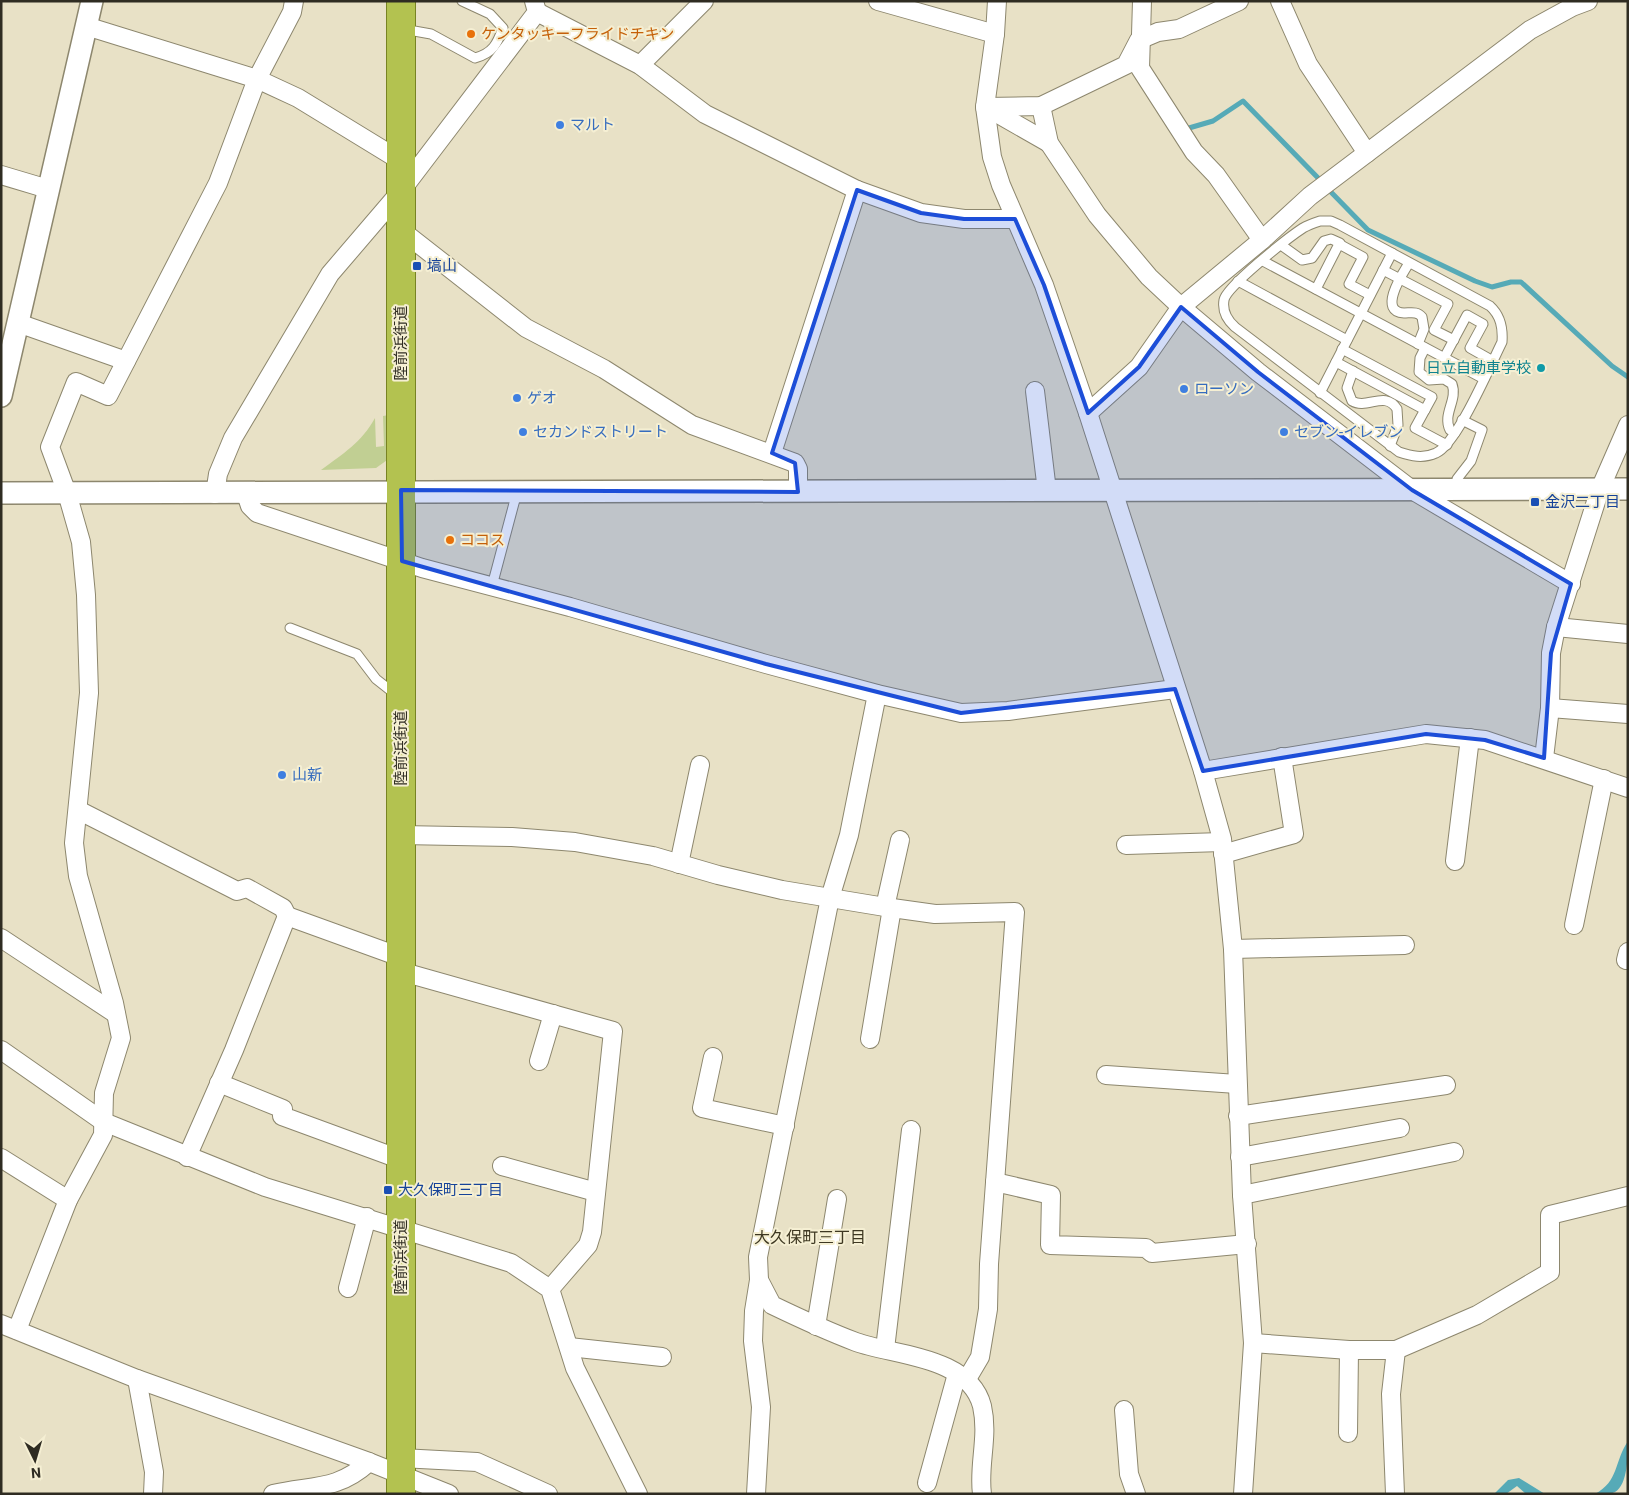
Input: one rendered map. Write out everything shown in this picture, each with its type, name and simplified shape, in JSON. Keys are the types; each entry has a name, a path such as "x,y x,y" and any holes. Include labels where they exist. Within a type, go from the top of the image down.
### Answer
{"highway":[{"name":"陸前浜街道","path":"401,1 401,835 403,965 401,1476"}],"street":[{"path":"1,396 92,1"},
{"path":"294,1 292,12 257,79 218,183 108,396 76,382 50,447 67,493 81,542 88,652 89,693 74,843 78,876 121,1038 104,1094 104,1135 68,1200 9,1327 137,1379 369,1462 449,1494"},
{"path":"640,65 704,1"},
{"path":"878,1 996,34"},
{"path":"997,1 996,34 985,107 992,157 1001,185 1044,285 1088,413 1112,491 1139,568 1175,689 1203,771 1223,848 1233,949 1240,1157 1253,1343 1243,1494"},
{"path":"1142,1 1139,40 1140,68 1194,152 1216,175 1262,240"},
{"path":"985,107 1041,106 1126,65 1139,40 1158,32 1179,29 1239,1"},
{"path":"1280,1 1308,64 1367,153"},
{"path":"1088,413 1139,367 1181,306 1262,240 1310,196 1530,30 1572,7 1588,1"},
{"path":"214,494 218,474 232,438 330,274 401,191 536,7 640,65 705,114 857,190 921,213 964,219 1015,219"},
{"path":"86,26 257,79 298,98 401,161"},
{"path":"1041,106 1049,143 1097,215 1149,277 1181,306 1258,372 1412,490 1571,584"},
{"path":"985,107 1049,143"},
{"path":"1,175 48,189"},
{"path":"772,453 857,190"},
{"path":"401,230 526,328 604,369 692,425 795,463 798,470 798,492"},
{"path":"18,323 126,361"},
{"path":"1035,391 1047,491"},
{"path":"1544,758 1550,708 1551,653 1556,628 1600,489 1628,425"},
{"path":"1,493 246,494 401,490 798,492 1628,488"},
{"path":"246,494 250,506 257,513 402,561 877,694 961,713 1008,711 1175,689"},
{"path":"1556,628 1628,634"},
{"path":"756,1494 761,1407 753,1341 754,1311 759,1280 758,1257 830,898 849,835 877,694"},
{"path":"1550,708 1628,714"},
{"path":"1203,771 1426,734 1485,740 1544,758 1628,788"},
{"path":"1455,861 1470,738"},
{"path":"1126,845 1223,848 1294,834 1282,757"},
{"path":"679,864 700,765"},
{"path":"1574,925 1604,780"},
{"path":"78,810 237,891 247,888 283,908 287,916 403,965 613,1031 592,1232 588,1245 550,1289"},
{"path":"401,835 512,837 575,842 653,856 782,890 889,908 935,914 1014,912 988,1309 980,1357 962,1377 927,1484"},
{"path":"870,1039 900,840"},
{"path":"187,1157 287,916"},
{"path":"1,938 116,1014"},
{"path":"1233,949 1405,945"},
{"path":"539,1061 554,1014"},
{"path":"1,1050 104,1122 265,1187 511,1263 550,1289 575,1368 638,1494"},
{"path":"713,1057 702,1108 785,1126"},
{"path":"1106,1075 1237,1084"},
{"path":"219,1083 283,1109 282,1116 402,1160"},
{"path":"1238,1116 1446,1085"},
{"path":"1240,1157 1400,1128"},
{"path":"885,1349 911,1130"},
{"path":"1242,1195 1454,1152"},
{"path":"1,1158 68,1200"},
{"path":"502,1166 596,1192"},
{"path":"995,1182 1051,1195 1050,1245 1146,1248 1152,1253 1247,1244"},
{"path":"1253,1343 1349,1350 1396,1350 1477,1315 1550,1272 1550,1215 1628,1196"},
{"path":"816,1326 837,1199"},
{"path":"348,1288 367,1217"},
{"path":"759,1280 772,1306 857,1342 924,1358 962,1377 981,1405 986,1436 982,1494"},
{"path":"568,1347 662,1357"},
{"path":"1348,1433 1349,1350"},
{"path":"1396,1350 1391,1394 1396,1494"},
{"path":"137,1379 154,1472 153,1494"},
{"path":"1124,1410 1129,1474 1136,1494"},
{"path":"273,1494 334,1483 352,1477 369,1462"},
{"path":"401,1476 476,1462 548,1494"}],"lane":[{"path":"402,29 431,34 476,58 487,55 496,45 503,28 490,14 462,1"},
{"path":"1320,221 1331,221 1494,310 1501,322 1502,342 1456,433 1447,445 1436,453 1419,458 1399,452 1229,321 1225,315 1223,302 1226,295 1238,281 1281,245 1302,229 1320,221"},
{"path":"1316,289 1348,229"},
{"path":"1281,245 1302,260 1312,258 1324,240 1331,239 1340,243 1363,257 1349,284 1370,295"},
{"path":"1320,393 1392,253"},
{"path":"1263,261 1484,379"},
{"path":"1409,262 1391,302 1401,313 1416,313 1422,317 1424,329 1419,372 1429,380 1444,379 1452,384 1455,394 1447,419 1450,430 1456,433"},
{"path":"1383,270 1448,304 1434,330 1454,340"},
{"path":"1432,296 1440,280"},
{"path":"1238,281 1347,340"},
{"path":"1444,358 1475,298"},
{"path":"1467,314 1483,324 1470,348 1493,361"},
{"path":"1342,349 1432,397 1415,428 1447,445"},
{"path":"1336,362 1425,410"},
{"path":"1352,371 1347,388 1352,401 1362,404 1380,400 1386,401 1392,403 1397,409 1398,425 1390,446"},
{"path":"1459,490 1457,479 1471,461 1482,430 1462,420"},
{"path":"492,586 517,491"},
{"path":"290,628 357,654 376,679 401,699"}],"highlighted area":[{"path":"857,190 921,213 964,219 1015,219 1044,285 1088,413 1139,367 1181,307 1258,372 1412,490 1571,584 1551,653 1544,758 1485,740 1426,734 1203,771 1175,689 961,713 766,664 402,561 401,490 798,492 795,463 772,453"}],"green space":[{"path":"389,415 390,458 376,468 321,470 358,441 375,418 376,447 384,446 383,416"}],"water":[{"path":"1628,1441 1623,1483 1611,1494 1595,1494 1603,1489 1612,1477"},
{"path":"1519,1478 1545,1494 1526,1494 1517,1486 1506,1494 1494,1494 1508,1480"}],"waterway":[{"path":"1189,128 1213,121 1243,101 1322,182"},
{"path":"1327,188 1368,230 1475,281 1492,287 1511,282 1521,282 1612,366 1628,377"}],"place":[{"name":"ケンタッキーフライドチキン","path":"471,34"},
{"name":"マルト","path":"560,125"},
{"name":"塙山","path":"417,266"},
{"name":"日立自動車学校","path":"1541,368"},
{"name":"ローソン","path":"1184,389"},
{"name":"ゲオ","path":"517,398"},
{"name":"セカンドストリート","path":"523,432"},
{"name":"セブン-イレブン","path":"1284,432"},
{"name":"金沢二丁目","path":"1535,502"},
{"name":"ココス","path":"450,540"},
{"name":"山新","path":"282,775"},
{"name":"大久保町三丁目","path":"388,1190"}],"district":[{"name":"大久保町三丁目","path":"810,1237"}]}
